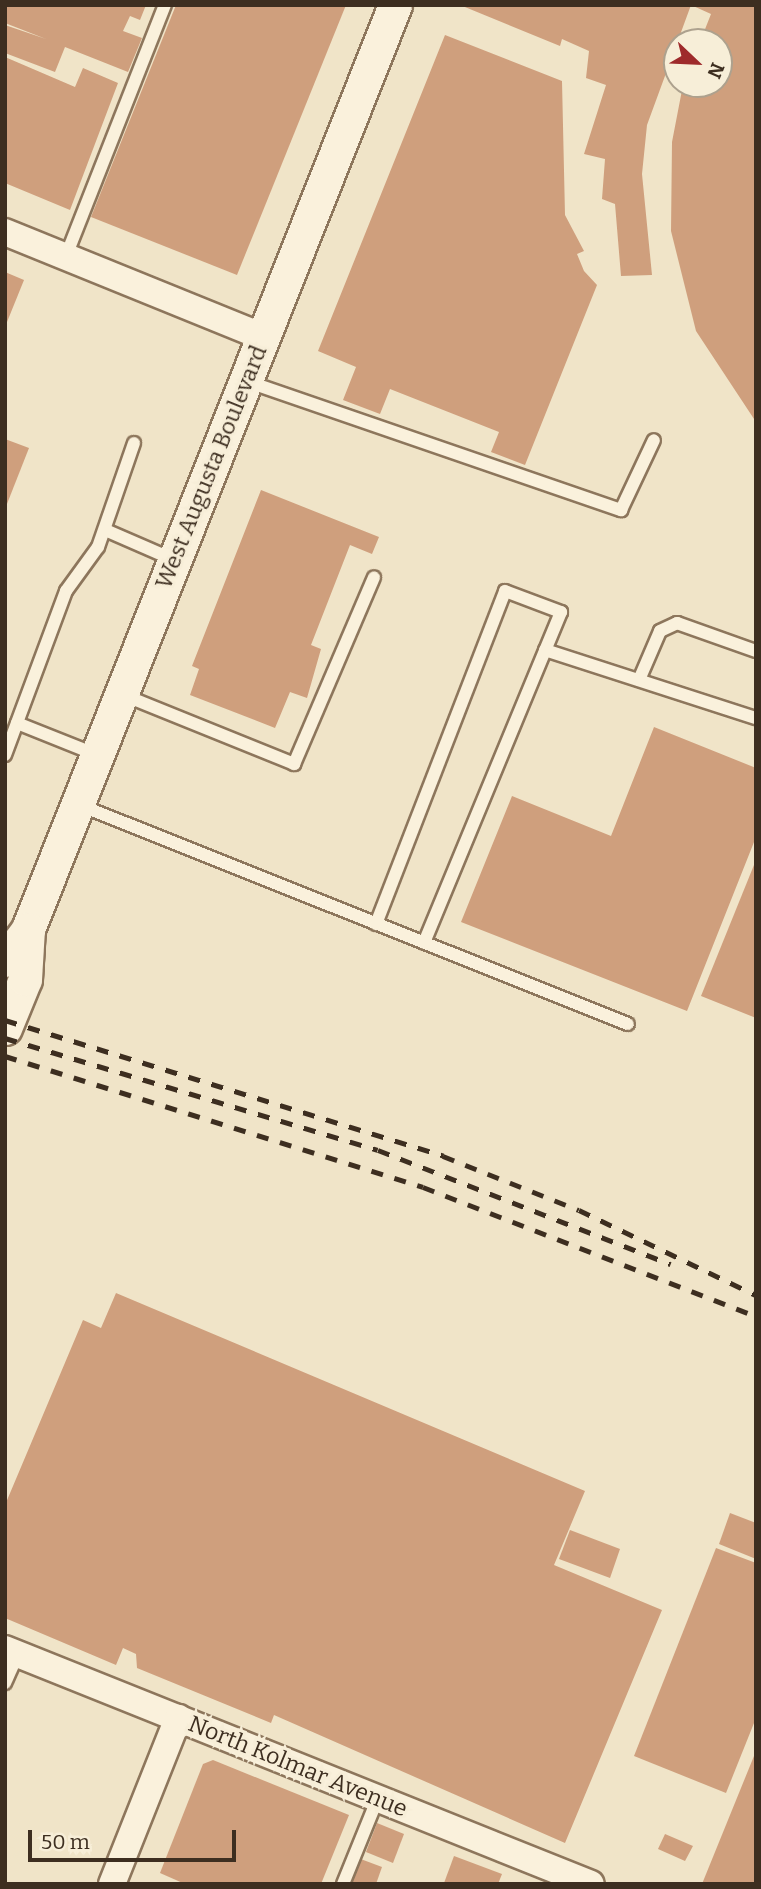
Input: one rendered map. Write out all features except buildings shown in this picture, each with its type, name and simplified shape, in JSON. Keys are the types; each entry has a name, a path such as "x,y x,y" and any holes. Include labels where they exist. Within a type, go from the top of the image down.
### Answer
{"street":[{"name":"West Augusta Boulevard","path":"5,960 28,929 395,5"},
{"path":"5,232 263,337"},
{"name":"West Augusta Boulevard","path":"5,1028 25,979 28,929"},
{"name":"North Kolmar Avenue","path":"11,1651 378,1798 564,1879 591,1884"},
{"path":"112,1884 178,1718"}],"lane":[{"path":"66,256 165,5"},
{"path":"245,381 621,510 654,440"},
{"path":"5,755 66,591 105,530 134,443"},
{"path":"105,530 174,560"},
{"path":"121,694 294,764 374,577"},
{"path":"376,924 505,591 561,612 424,943"},
{"path":"639,680 660,631 677,623 756,651"},
{"path":"545,650 756,719"},
{"path":"17,723 96,755"},
{"path":"77,804 628,1024"},
{"path":"5,1683 11,1651"},
{"path":"343,1884 378,1798"}],"railway":[{"path":"5,1020 443,1156 579,1210 756,1295"},
{"path":"5,1038 378,1150 671,1264"},
{"path":"5,1056 423,1187 756,1316"}]}
